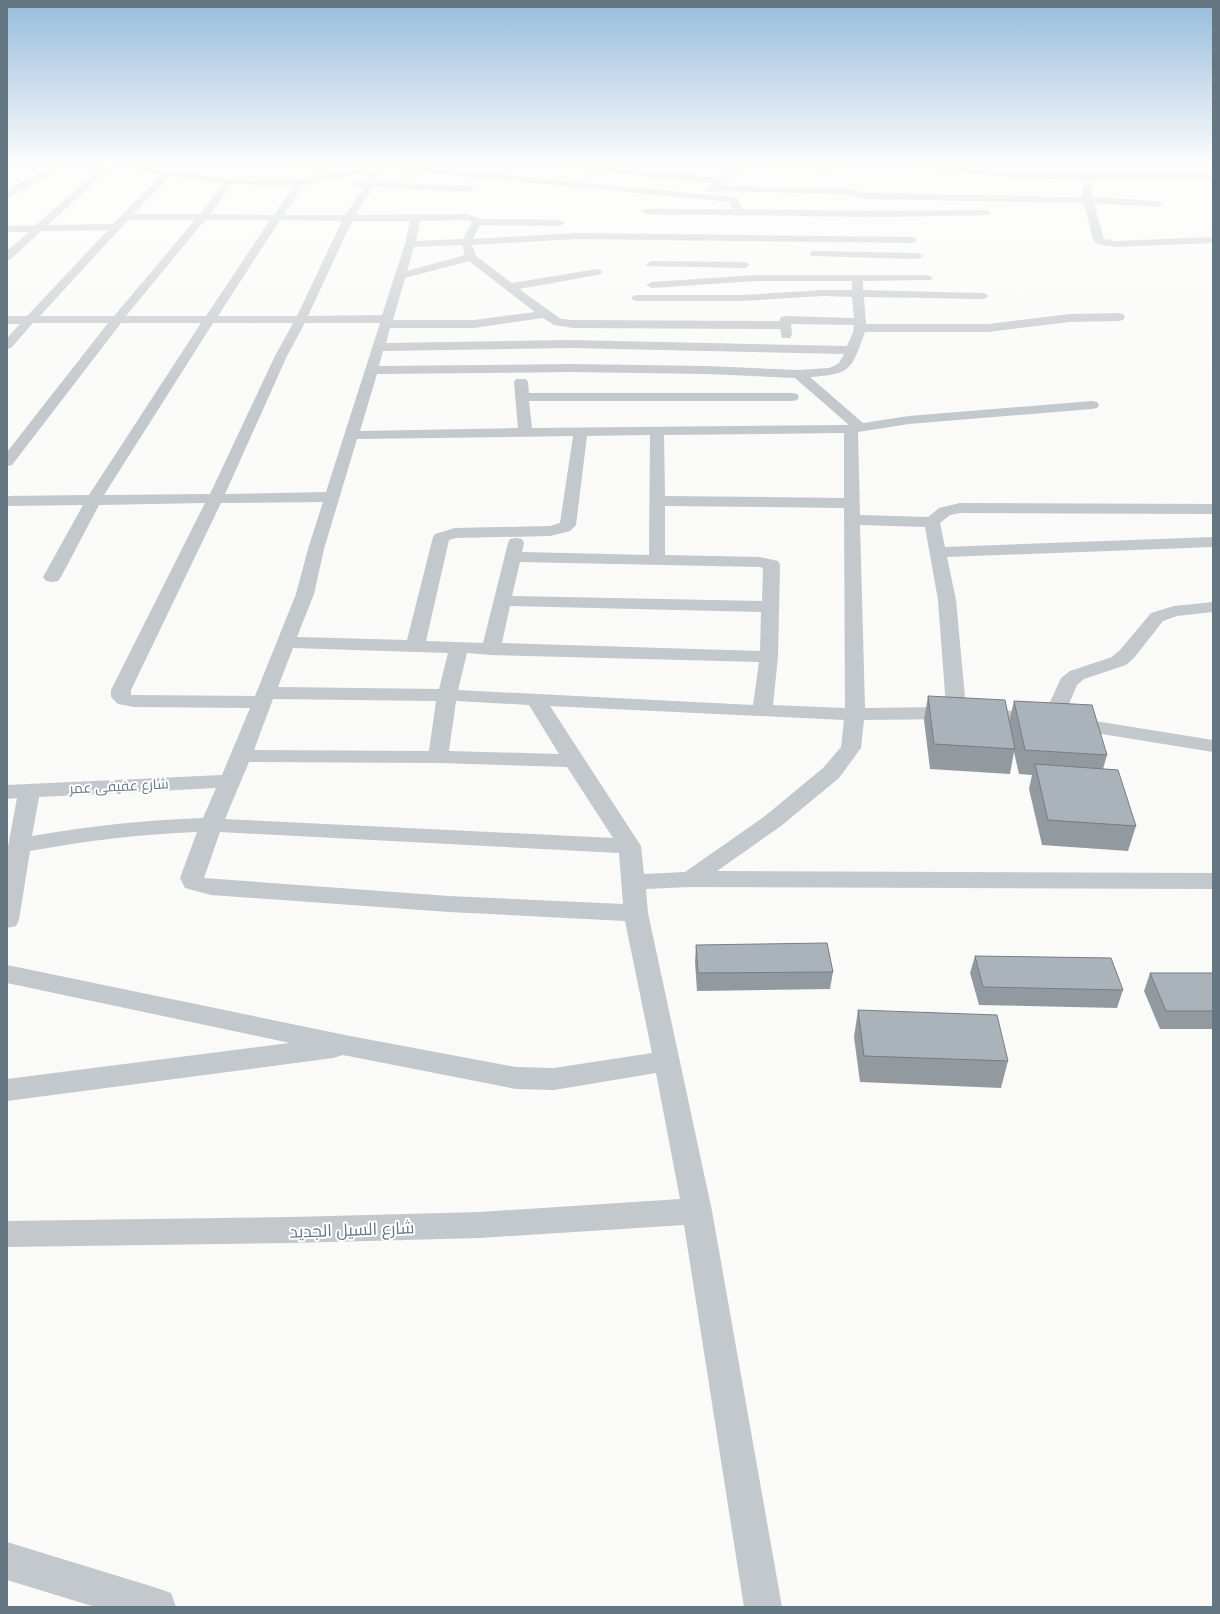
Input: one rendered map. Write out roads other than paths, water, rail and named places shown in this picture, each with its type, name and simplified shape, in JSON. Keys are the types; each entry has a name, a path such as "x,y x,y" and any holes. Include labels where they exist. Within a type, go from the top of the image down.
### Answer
{"street":[{"path":"7,257 24,241"},
{"path":"7,345 104,241"},
{"path":"7,462 117,320 183,241"},
{"path":"52,577 94,499 261,241"},
{"path":"337,241 301,319 281,356 216,497 121,690 121,697 125,700 264,697 447,696 762,711 854,714 956,713 1052,720 1213,746"},
{"path":"478,241 410,244 316,549 305,594 241,756 211,826 192,878 193,883 200,886 449,904 636,913"},
{"path":"714,241 720,265"},
{"path":"810,241 809,254 918,256"},
{"path":"1100,241 1116,244 1181,241"},
{"path":"466,242 470,257 509,287 558,322 573,324 740,325 785,322 957,329 988,328 1070,318 1119,317"},
{"path":"400,276 470,257"},
{"path":"651,264 752,265"},
{"path":"509,287 597,272"},
{"path":"795,277 804,294"},
{"path":"638,290 736,278 927,278"},
{"path":"371,370 571,368 707,370 798,374 830,372 845,365 852,350 860,325 857,278"},
{"path":"638,290 742,298 804,294 982,296"},
{"path":"638,290 645,325"},
{"path":"783,296 788,348"},
{"path":"740,325 742,298"},
{"path":"7,320 301,319 474,324 545,314"},
{"path":"571,368 573,324"},
{"path":"378,347 571,344 852,350"},
{"path":"521,368 521,397 525,432"},
{"path":"690,879 773,821 831,773 851,748 854,714 853,512 856,429 798,374"},
{"path":"521,397 792,397"},
{"path":"351,435 657,430 856,429 908,420 1092,405"},
{"path":"657,430 657,560"},
{"path":"415,646 441,537 455,533 557,530 568,525 581,431"},
{"path":"7,502 216,497 332,497"},
{"path":"657,501 853,512 932,522 945,511 960,508 1213,509"},
{"path":"932,522 947,600 956,713"},
{"path":"491,648 518,532"},
{"path":"938,552 1213,542"},
{"path":"513,557 768,563 772,565 769,657 762,711"},
{"path":"503,601 771,607"},
{"path":"1052,720 1068,682 1076,675 1119,661 1127,654 1157,617 1174,610 1213,607"},
{"path":"286,642 769,657"},
{"path":"438,757 447,696 459,648"},
{"path":"536,700 630,846 636,913 697,1211 763,1607"},
{"path":"241,756 438,757 574,761"},
{"name":"شارع عفيفى عمر","path":"7,792 230,781"},
{"path":"7,920 15,851 29,790"},
{"path":"15,851 84,834 127,830 211,826 630,846"},
{"path":"633,882 690,879 1213,881"},
{"path":"7,974 350,1046 498,1075 534,1079 554,1079 667,1062"},
{"path":"7,1090 350,1046"},
{"name":"شارع السيل الجديد","path":"7,1234 292,1230 472,1225 697,1211"},
{"path":"7,1561 157,1607"}]}
